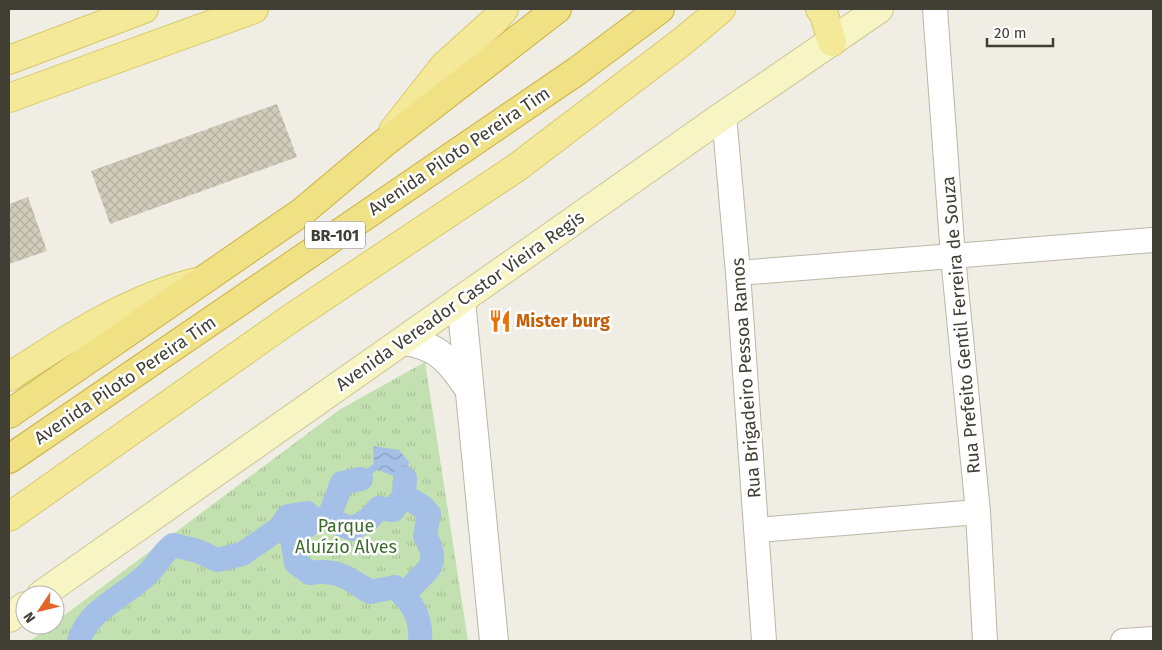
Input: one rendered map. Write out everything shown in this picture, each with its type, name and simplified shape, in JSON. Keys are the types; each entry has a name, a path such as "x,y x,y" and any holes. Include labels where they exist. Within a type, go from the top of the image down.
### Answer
{"highway":[{"name":"BR-101","path":"9,414 302,212 384,144 557,9"},
{"name":"Avenida Piloto Pereira Tim","path":"9,459 577,71 660,9"}],"main road":[{"path":"9,60 144,9"},
{"path":"9,98 254,9"},
{"path":"384,144 444,66 494,21 504,9"},
{"path":"9,517 288,321 516,168 683,41 721,9"},
{"path":"820,9 824,14 832,42"},
{"name":"Avenida Vereador Castor Vieira Regis","path":"56,585 724,115 879,9"},
{"path":"9,377 68,339 141,301 175,287 207,279"}],"street":[{"name":"Rua Prefeito Gentil Ferreira de Souza","path":"935,9 953,257 978,512 985,641"},
{"name":"Rua Brigadeiro Pessoa Ramos","path":"724,115 738,273 764,641"},
{"path":"738,273 1153,240"},
{"path":"461,300 494,641"},
{"path":"404,340 423,344 442,355 469,391"},
{"path":"756,530 978,512"},
{"path":"1123,641 1153,639"}],"green space":[{"name":"Parque Aluízio Alves","path":"425,362 468,641 30,641 38,635 65,635 65,615 339,410"}],"water":[{"path":"373,446 399,450 409,462 405,478 374,468"}],"building":[{"path":"277,104 297,157 110,224 91,171"},
{"path":"28,197 47,251 9,264 9,204"}],"waterway":[{"path":"361,479 374,468"},
{"path":"329,517 337,523 352,529 369,519 379,508 393,510 404,496 405,478"},
{"path":"361,479 342,483 329,517 313,521 292,538 296,563 310,573 328,572 342,576 370,592 395,587 415,611 419,625 420,641"},
{"path":"404,496 423,507 429,514 425,536 432,557 428,570 405,596"},
{"path":"79,641 84,629 92,619 144,577 173,545 198,551 217,560 242,554 280,528 288,516 307,513 313,521"}],"place":[{"name":"Mister burg","path":"500,321"}]}
